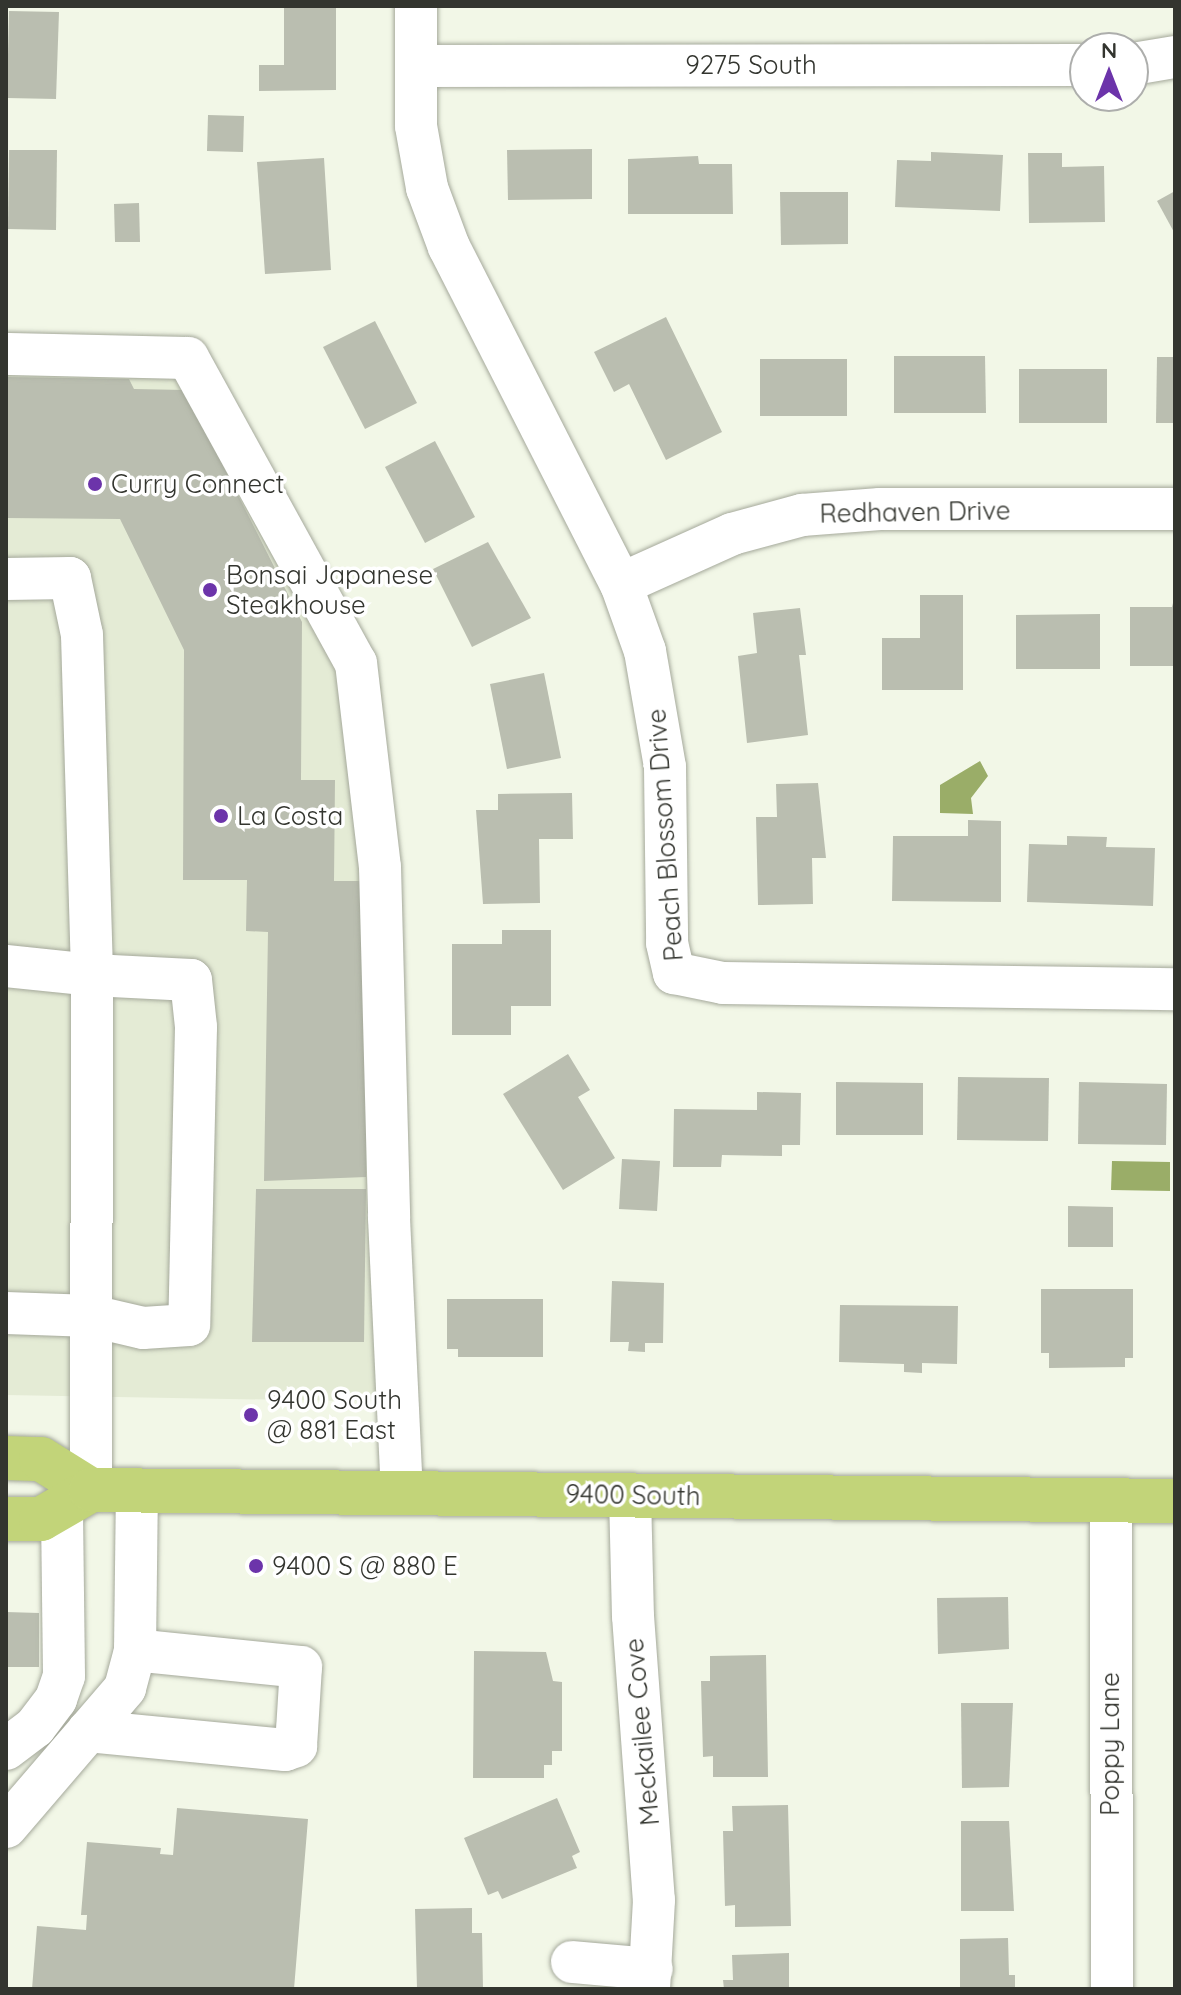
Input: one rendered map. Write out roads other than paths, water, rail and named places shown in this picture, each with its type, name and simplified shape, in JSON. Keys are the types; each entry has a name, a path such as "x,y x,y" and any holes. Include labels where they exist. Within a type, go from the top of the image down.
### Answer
{"main road":[{"path":"6,1458 41,1459 77,1498"},
{"name":"9400 South","path":"6,1519 41,1519 77,1498 137,1490 1175,1501"}],"street":[{"name":"Peach Blossom Drive","path":"416,6 416,126 427,188 449,247 621,584 659,710 667,943 674,973 714,982 1175,989"},
{"path":"1149,61 1175,57"},
{"name":"9275 South","path":"416,66 1069,65"},
{"path":"6,354 188,358 356,663 380,867 389,1218 402,1493"},
{"name":"Redhaven Drive","path":"621,584 732,534 802,515 880,509 1175,509"},
{"path":"6,579 70,578 82,635 92,975 92,1316 64,1676 56,1699 35,1727 6,1749"},
{"path":"6,966 92,975 191,980 196,1027 189,1325 143,1328 92,1316 6,1313"},
{"path":"6,1827 125,1688 135,1650 137,1490"},
{"name":"Meckailee Cove","path":"572,1962 650,1979 654,1900 633,1616 630,1495"},
{"name":"Poppy Lane","path":"1111,1500 1112,1989"},
{"path":"88,1731 247,1747 296,1746 301,1667 135,1650"}],"place":[{"name":"Curry Connect","path":"95,484"},
{"name":"Bonsai Japanese Steakhouse","path":"210,590"},
{"name":"La Costa","path":"221,816"},
{"name":"9400 South @ 881 East","path":"251,1415"},
{"name":"9400 S @ 880 E","path":"256,1566"}]}
